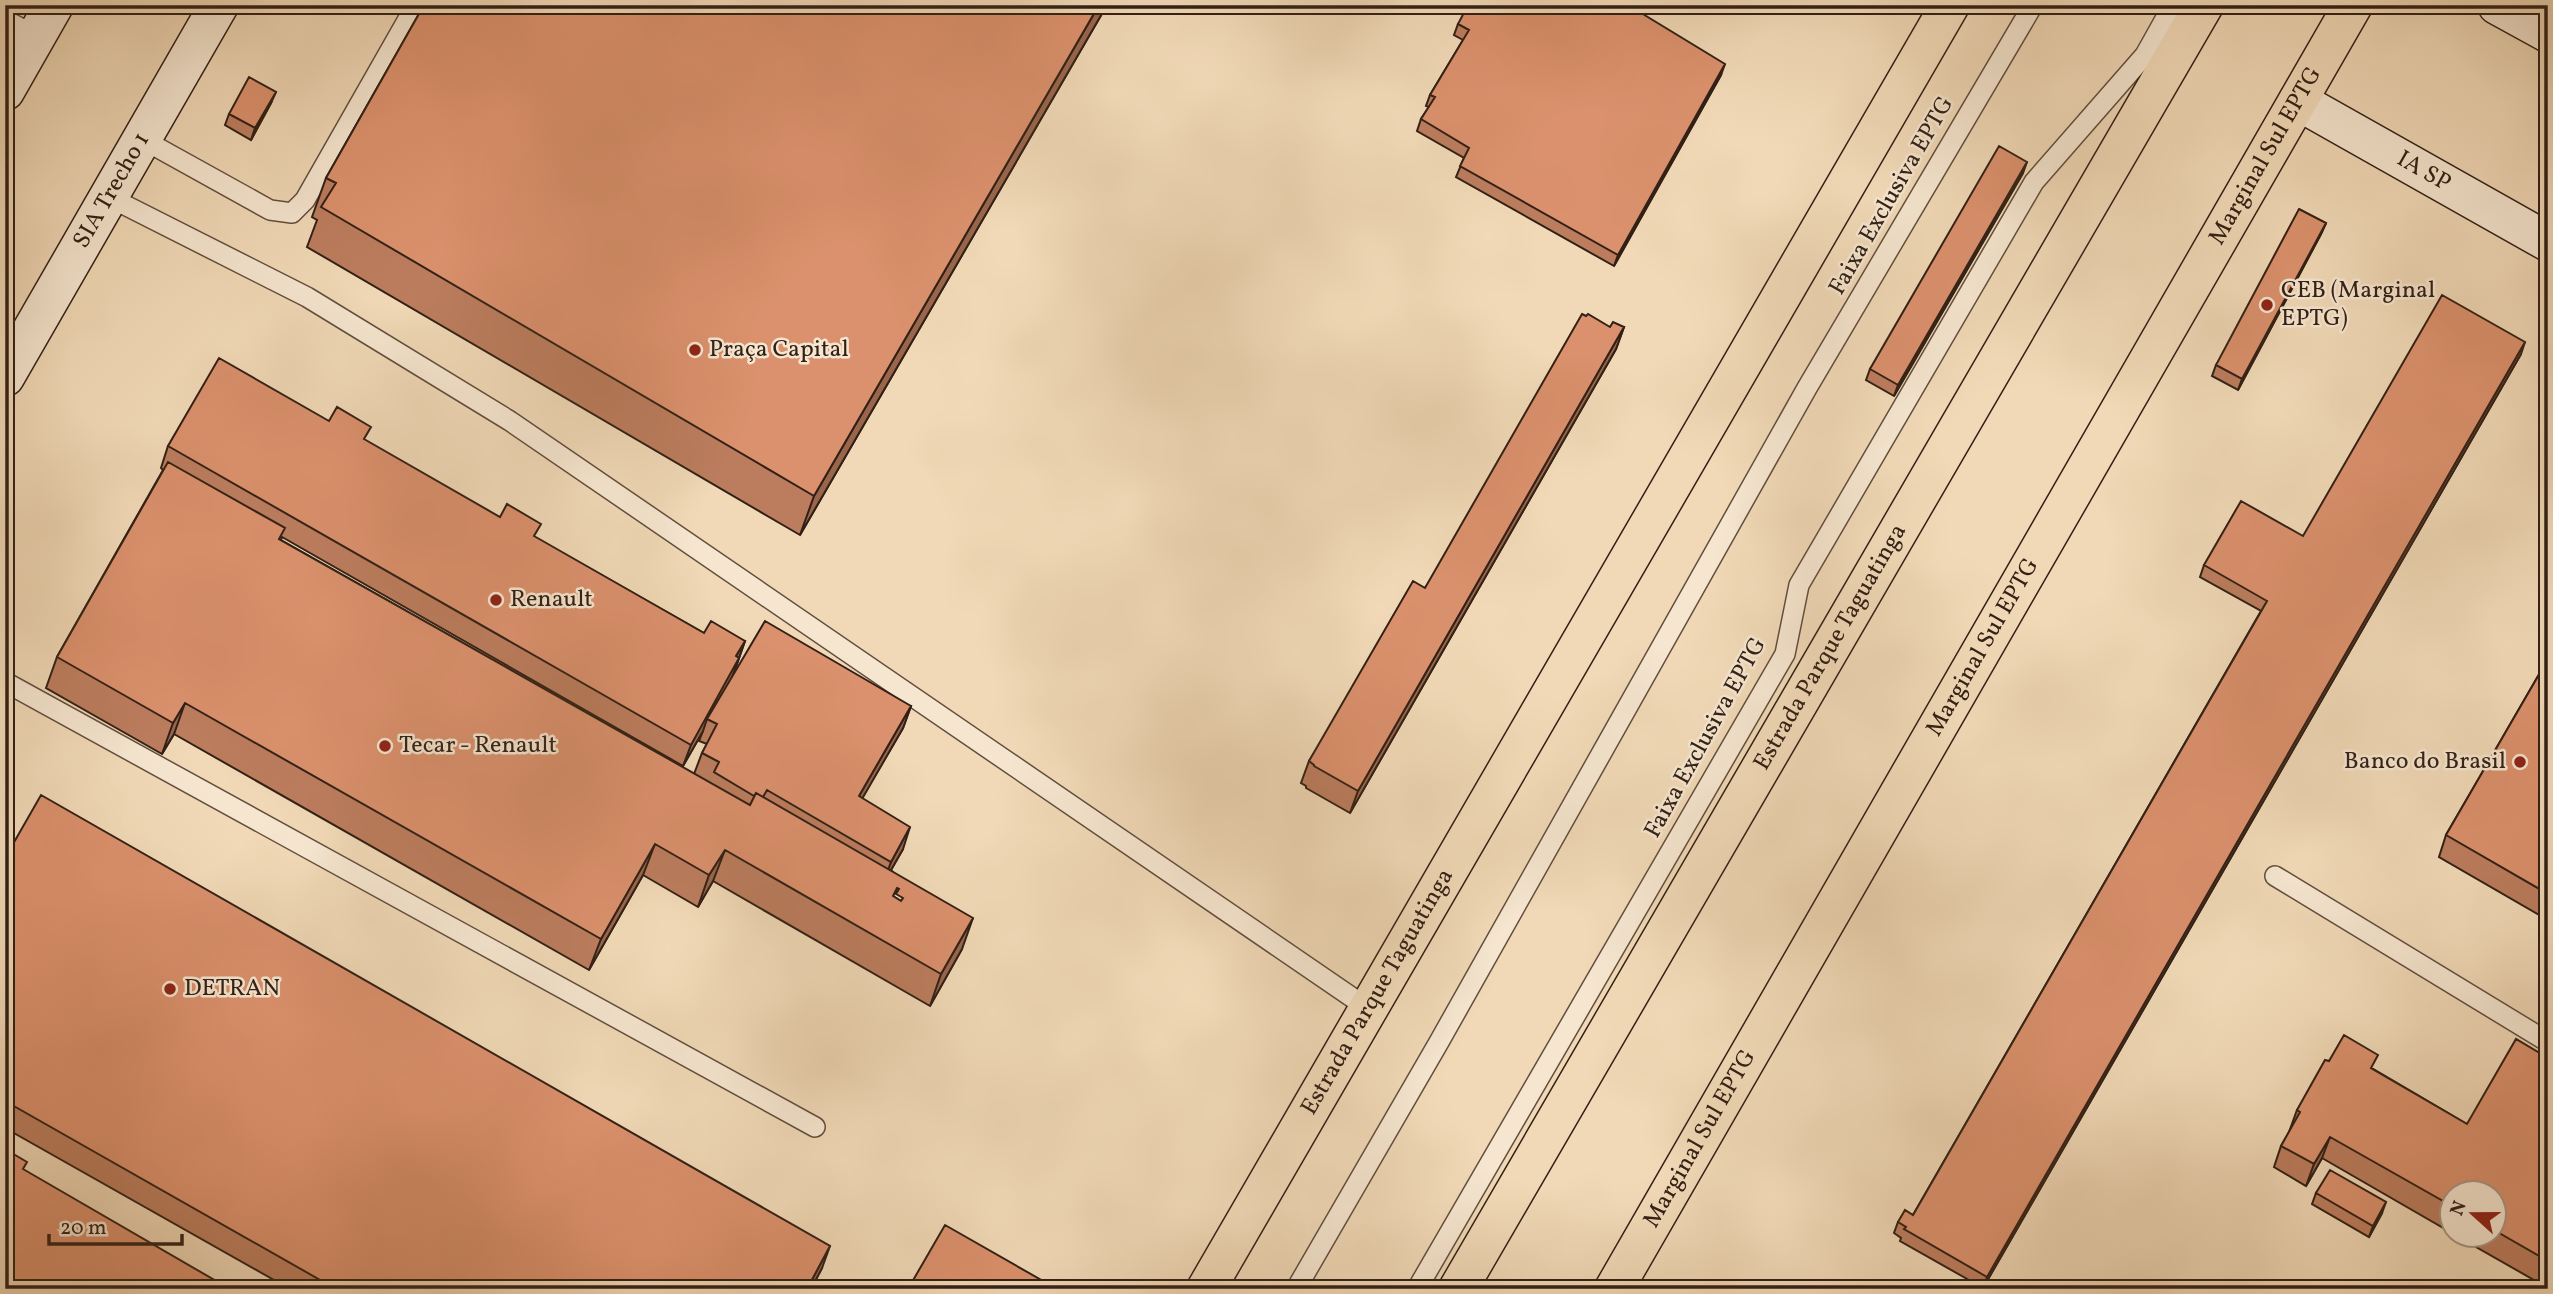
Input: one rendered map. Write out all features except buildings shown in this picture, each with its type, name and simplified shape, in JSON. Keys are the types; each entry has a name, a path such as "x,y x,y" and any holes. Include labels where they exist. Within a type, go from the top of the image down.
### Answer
{"main road":[{"name":"SIA Trecho 1","path":"5,377 219,5"},
{"name":"Estrada Parque Taguatinga","path":"1206,1289 1950,5"},
{"name":"Estrada Parque Taguatinga","path":"1458,1289 2204,5"},
{"name":"Marginal Sul EPTG","path":"1614,1289 2353,5"},
{"path":"2509,8 2548,33"},
{"path":"5,91 32,21"},
{"name":"IA SP","path":"2298,101 2548,242"}],"lane":[{"path":"142,139 271,210 292,213 304,200 416,5"},
{"name":"Faixa Exclusiva EPTG","path":"1296,1289 1439,1042 1807,388 2033,5"},
{"name":"Faixa Exclusiva EPTG","path":"1417,1289 1785,654 1799,585 2034,182 2146,55 2173,5"},
{"path":"109,197 307,297 510,421 1369,1009"},
{"path":"5,682 815,1127"},
{"path":"2275,876 2548,1042"}],"place":[{"name":"CEB (Marginal EPTG)","path":"2267,305"},
{"name":"Praça Capital","path":"695,350"},
{"name":"Renault","path":"496,600"},
{"name":"Tecar - Renault","path":"385,746"},
{"name":"Banco do Brasil","path":"2520,762"},
{"name":"DETRAN","path":"170,989"}]}
